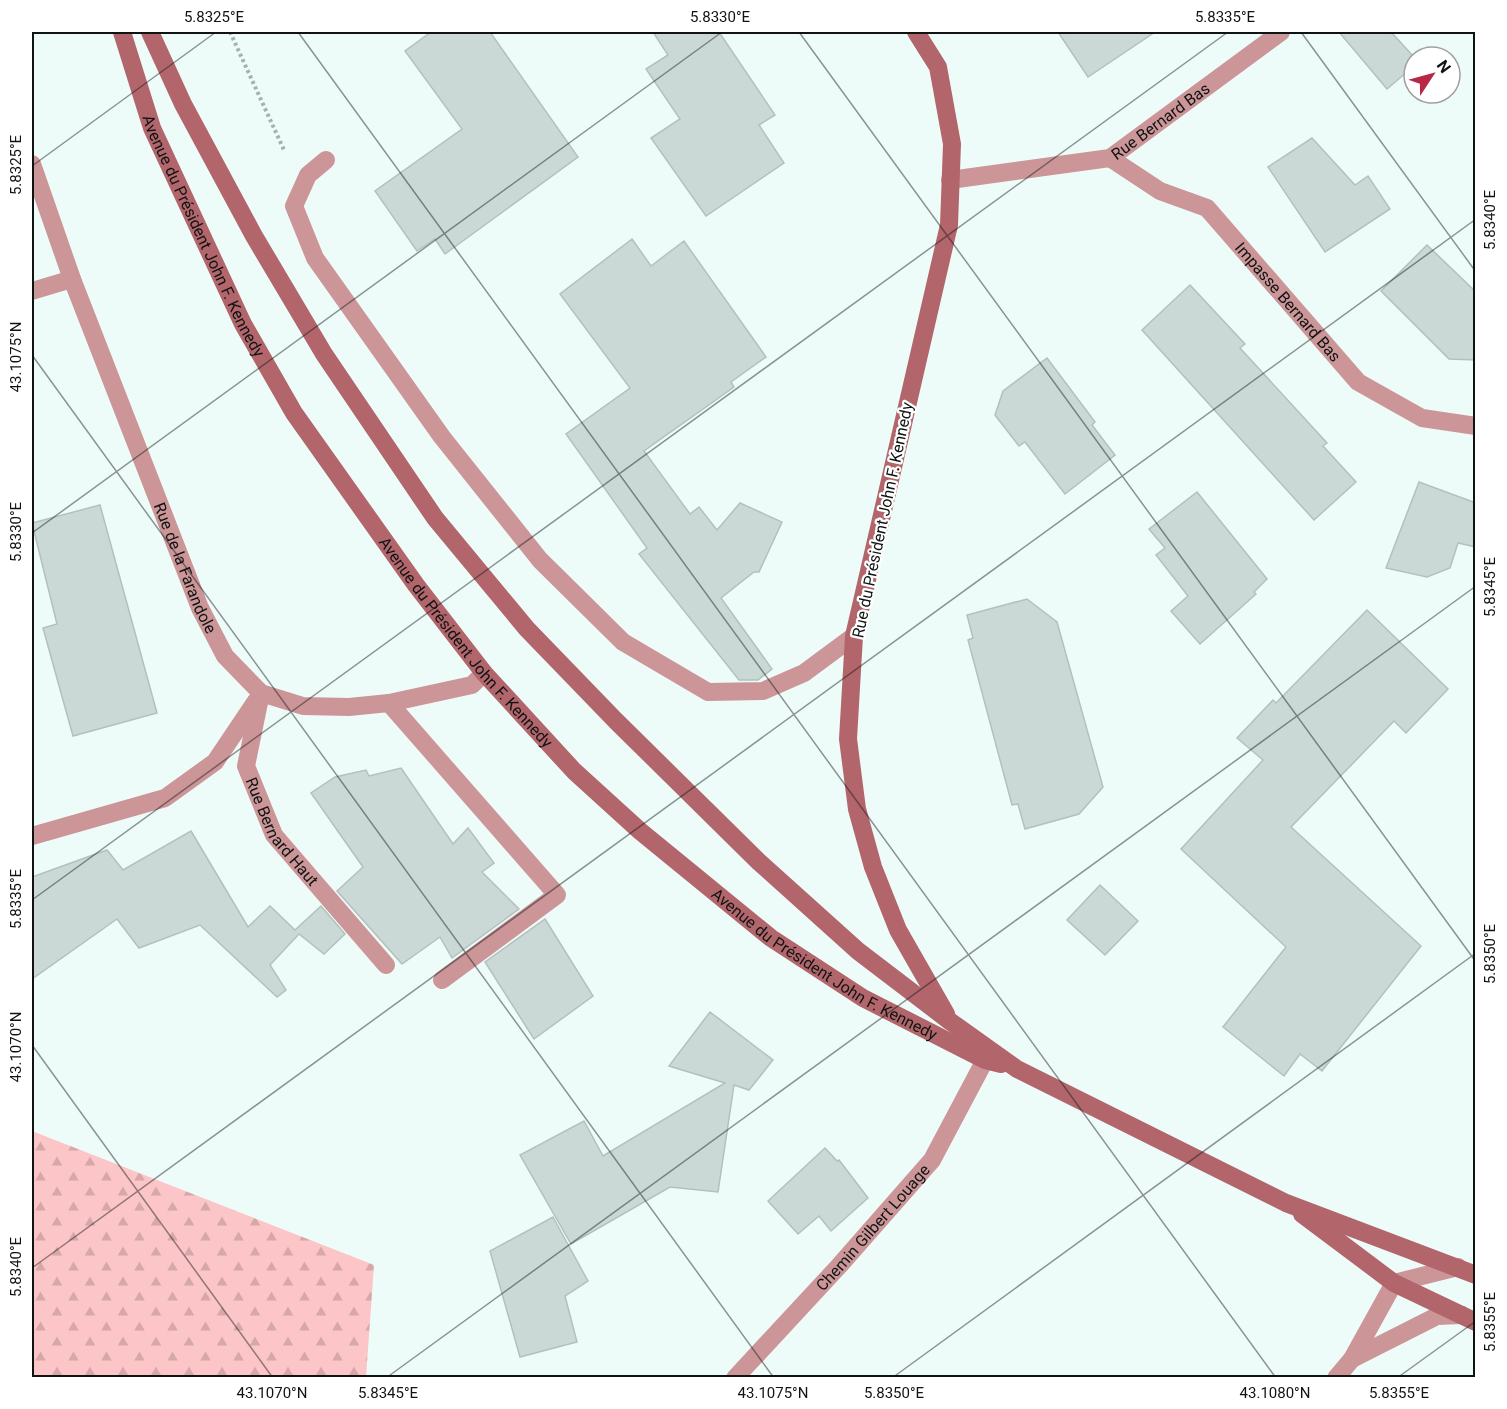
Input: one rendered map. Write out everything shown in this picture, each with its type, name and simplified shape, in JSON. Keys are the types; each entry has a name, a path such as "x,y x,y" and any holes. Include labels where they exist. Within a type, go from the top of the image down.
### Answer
{"main road":[{"name":"Avenue du Président John F. Kennedy","path":"122,32 152,128 243,324 294,413 416,585 484,673 574,771 640,831 771,938 863,998 985,1060 1017,1069"},
{"name":"Avenue du Président John F. Kennedy","path":"150,32 183,104 254,236 324,354 435,518 527,628 616,721 759,862 858,951 1017,1069 1286,1203 1476,1275"},
{"path":"916,32 938,67 952,144 950,180"},
{"name":"Rue du Président John F. Kennedy","path":"950,180 949,225 854,636 848,739 856,809 873,867 898,930 951,1022"},
{"name":"Avenue du Président John F. Kennedy","path":"1286,1203 1394,1283 1469,1319"}],"street":[{"name":"Rue Bernard Bas","path":"950,180 1110,158 1281,32"},
{"name":"Impasse Bernard Bas","path":"1110,158 1160,191 1207,208 1358,382 1422,418 1476,426"},
{"path":"326,160 308,175 294,206 315,258 442,437 540,560 623,642 708,692 763,691 804,673 854,636"},
{"name":"Rue de la Farandole","path":"32,164 72,279 200,608 225,656 261,693"},
{"path":"32,291 72,279"},
{"path":"32,837 165,798 215,762 261,693 303,706 350,707 389,703 472,685 484,673"},
{"name":"Rue Bernard Haut","path":"261,693 246,766 274,835 386,964"},
{"path":"389,703 557,895 442,980"},
{"name":"Chemin Gilbert Louage","path":"735,1377 932,1160 985,1060"},
{"path":"1336,1377 1352,1359 1394,1283 1458,1267"},
{"path":"1352,1359 1437,1316 1469,1319"}],"path":[{"path":"231,32 301,189"}],"green space":[{"path":"32,1131 374,1265 366,1377 32,1377"}],"building":[{"path":"431,32 490,32 578,157 445,254 435,239 417,251 375,191 462,129 405,51"},
{"path":"653,32 719,32 775,115 759,125 784,163 706,216 651,138 680,119 646,69 668,55"},
{"path":"1058,32 1155,32 1088,77"},
{"path":"1339,32 1391,32 1403,45 1402,76 1387,89"},
{"path":"1312,138 1355,185 1368,176 1390,209 1325,252 1268,167"},
{"path":"632,239 651,266 684,241 766,357 731,382 734,387 644,451 690,514 699,507 717,530 740,503 782,522 759,572 754,572 721,598 772,669 758,680 739,680 639,554 647,548 566,434 630,388 560,294"},
{"path":"1427,245 1476,292 1476,360 1449,359 1381,291"},
{"path":"1190,285 1245,344 1240,348 1327,443 1323,446 1356,482 1314,520 1142,330"},
{"path":"1047,358 1095,422 1092,425 1115,455 1065,494 1025,442 1019,446 995,415 1003,391"},
{"path":"1419,482 1476,503 1476,547 1458,543 1450,568 1427,577 1386,568"},
{"path":"1197,492 1267,579 1254,592 1256,594 1200,644 1171,611 1188,596 1156,555 1165,548 1149,529"},
{"path":"100,505 157,713 73,736 43,628 57,624 32,523"},
{"path":"1027,599 1057,622 1103,787 1079,814 1025,829 1018,804 1012,805 968,640 973,638 967,615"},
{"path":"1367,610 1448,689 1406,733 1394,721 1291,827 1421,946 1322,1071 1300,1054 1284,1076 1223,1027 1286,947 1181,849 1263,760 1237,738 1273,700 1276,703"},
{"path":"401,768 453,844 468,828 494,863 482,872 519,909 452,958 440,937 402,964 337,891 363,867 311,793 335,777 366,770 369,776"},
{"path":"191,831 248,927 270,906 295,930 321,906 345,934 324,954 299,934 270,965 286,990 277,997 200,925 139,948 117,919 32,979 32,877 107,850 123,870"},
{"path":"1100,885 1138,921 1105,955 1067,920"},
{"path":"545,919 593,996 534,1039 485,962"},
{"path":"710,1012 773,1060 749,1090 734,1085 718,1192 670,1187 571,1244 520,1155 584,1121 603,1156 725,1083 669,1066"},
{"path":"825,1148 837,1161 839,1160 868,1198 831,1231 819,1216 798,1234 768,1201"},
{"path":"553,1217 588,1281 565,1296 577,1342 520,1357 490,1251"}]}
